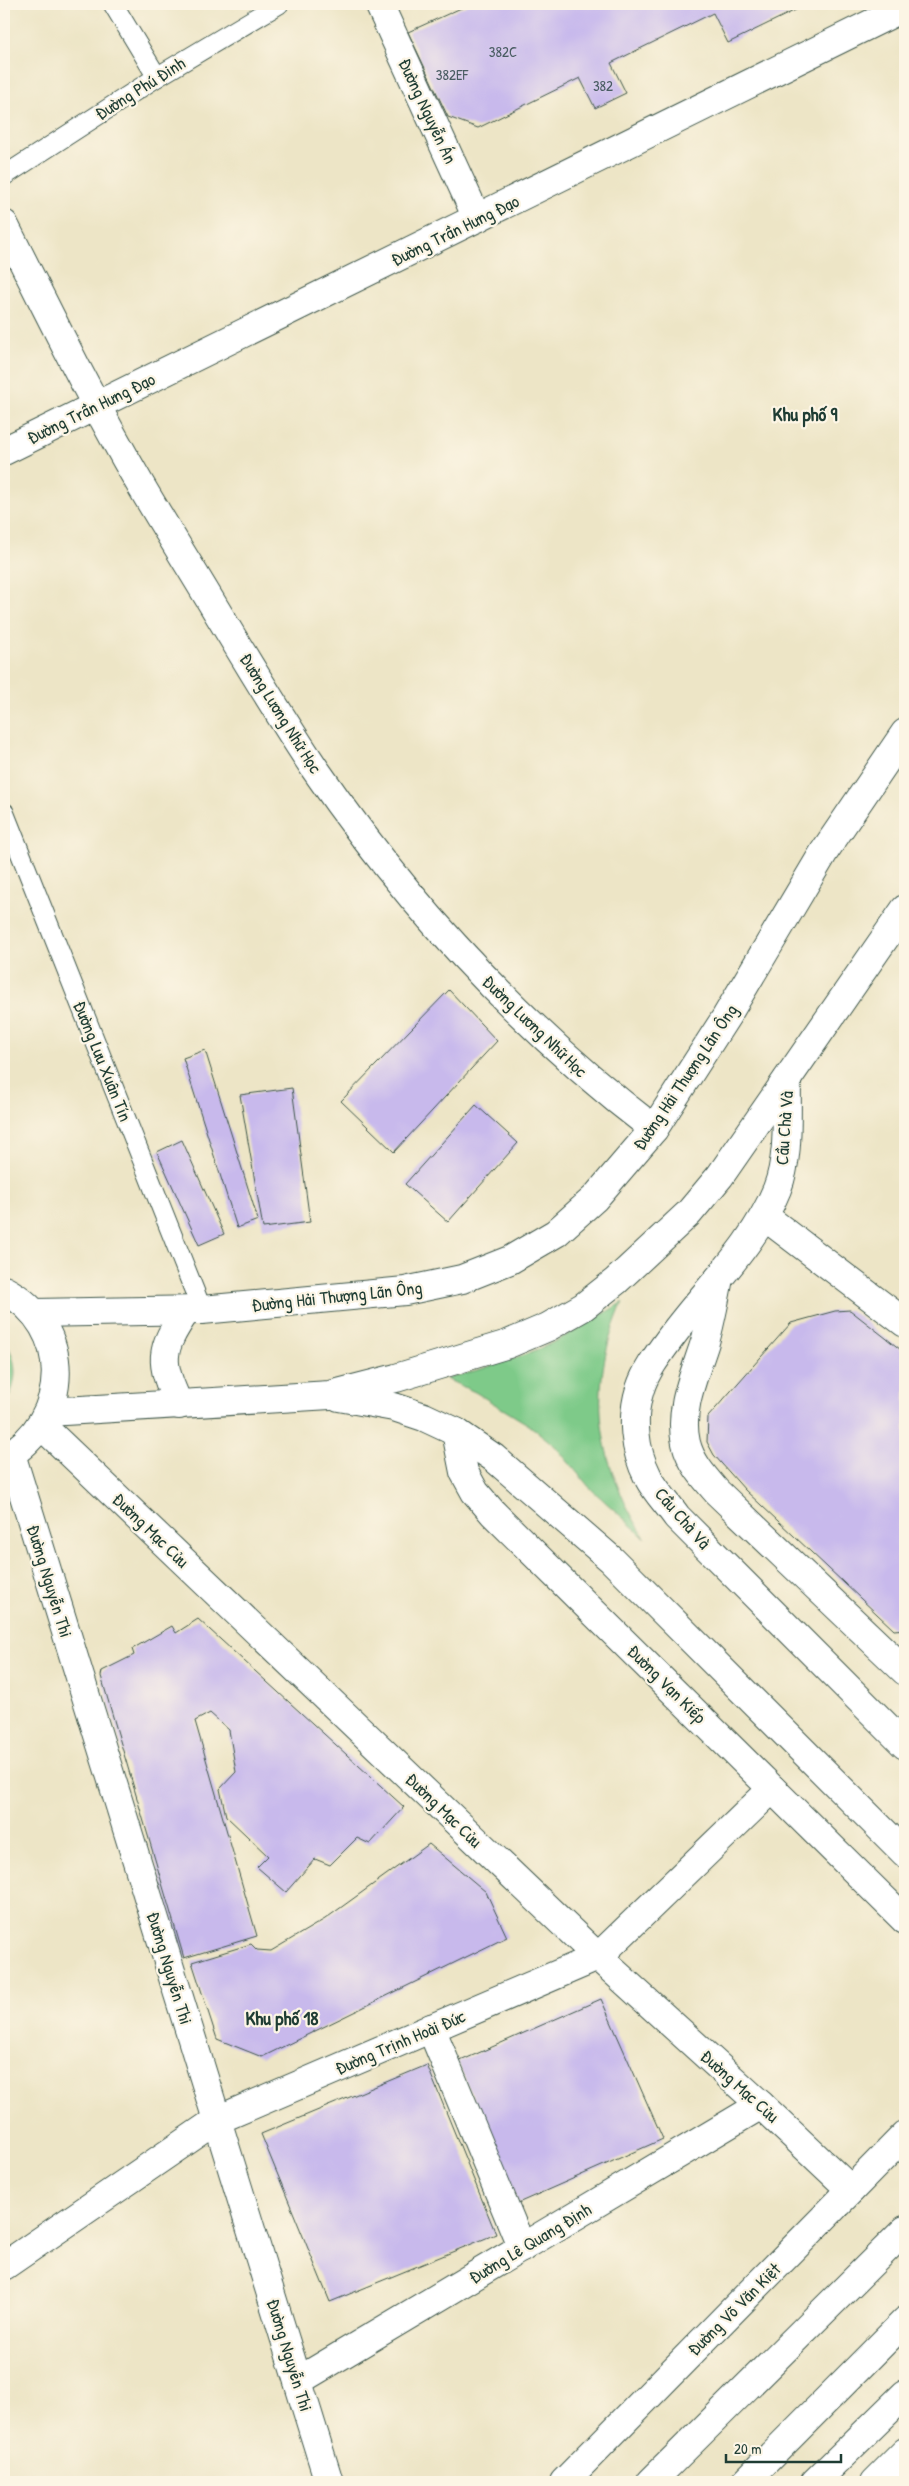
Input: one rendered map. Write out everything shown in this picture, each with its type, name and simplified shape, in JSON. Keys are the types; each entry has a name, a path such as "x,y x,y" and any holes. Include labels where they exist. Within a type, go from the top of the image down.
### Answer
{"main road":[{"name":"Đường Nguyễn Án","path":"379,4 477,218"},
{"name":"Đường Trần Hưng Đạo","path":"4,451 905,7"},
{"name":"Đường Lương Nhữ Học","path":"4,224 97,405 140,483 283,720 365,838 418,904 512,1008 575,1066 654,1129"},
{"name":"Đường Hải Thượng Lãn Ông","path":"34,1313 194,1310 405,1290 462,1278 510,1260 556,1232 595,1198 654,1129 726,1018 824,852 905,733"},
{"path":"45,1419 179,1405 330,1395 396,1378 508,1344 548,1327 583,1307 616,1281 689,1213 720,1176 905,910"},
{"name":"Cầu Chà Và","path":"787,1080 784,1160 777,1188 764,1216 719,1278 656,1357 640,1388 634,1420 638,1451 648,1478 677,1517 905,1745"},
{"path":"764,1216 905,1323"},
{"path":"719,1278 711,1320 687,1401 684,1421 686,1444 696,1468 717,1492 905,1671"},
{"path":"4,1290 16,1296 34,1313 46,1330 53,1350 56,1371 54,1392 45,1419 7,1456"},
{"path":"179,1405 168,1381 164,1362 165,1346 170,1334 194,1310"},
{"path":"330,1395 394,1407 424,1417 456,1432 494,1458 612,1560 905,1853"},
{"name":"Đường Mạc Cửu","path":"45,1419 598,1957 761,2105 851,2190"},
{"name":"Đường Vạn Kiếp","path":"456,1432 464,1472 475,1492 493,1513 905,1920"},
{"name":"Đường Nguyễn Thi","path":"7,1456 217,2120 329,2482"},
{"name":"Đường Trịnh Hoài Đức","path":"4,2266 217,2120 598,1957 772,1789"},
{"path":"431,2028 522,2248"},
{"name":"Đường Lê Quang Định","path":"298,2380 761,2105"},
{"name":"Đường Võ Văn Kiệt","path":"564,2482 905,2136"},
{"path":"651,2482 905,2230"},
{"path":"745,2482 905,2321"},
{"path":"815,2482 905,2394"},
{"path":"875,2482 905,2452"}],"lane":[{"path":"113,4 157,76"},
{"name":"Đường Phú Đinh","path":"4,176 157,76 279,4"},
{"name":"Đường Lưu Xuân Tín","path":"4,812 194,1310"}],"green space":[{"path":"623,1302 611,1333 604,1364 601,1394 602,1423 607,1452 616,1481 628,1509 645,1538 590,1488 554,1445 529,1425 475,1392 446,1379 482,1369 541,1348 573,1332"},
{"path":"4,1340 12,1356 15,1373 12,1389 4,1405"}],"building":[{"path":"470,4 808,4 728,43 713,13 611,63 626,93 595,108 580,78 478,128 448,117 408,32"},
{"path":"449,990 497,1041 394,1152 341,1101"},
{"path":"205,1050 258,1220 237,1228 183,1058"},
{"path":"292,1088 310,1222 263,1228 240,1095"},
{"path":"476,1105 518,1143 448,1222 405,1184"},
{"path":"182,1140 224,1234 199,1245 157,1152"},
{"path":"850,1310 905,1353 905,1629 894,1630 745,1490 714,1455 707,1442 708,1417 791,1323 835,1311"},
{"path":"198,1619 404,1807 370,1844 357,1838 330,1865 315,1859 286,1892 257,1867 268,1856 226,1816 220,1789 236,1772 229,1730 210,1713 195,1721 257,1936 184,1958 101,1676 102,1671 134,1655 132,1649 172,1626 176,1633"},
{"path":"429,1844 486,1892 507,1937 262,2057 217,2039 192,1962 251,1944 257,1950 271,1951 325,1919"},
{"path":"601,1999 663,2139 518,2203 458,2062"},
{"path":"427,2065 496,2234 330,2302 261,2134"}],"district":[{"name":"Khu phố 9","path":"805,414"},
{"name":"Khu phố 18","path":"282,2018"}]}
